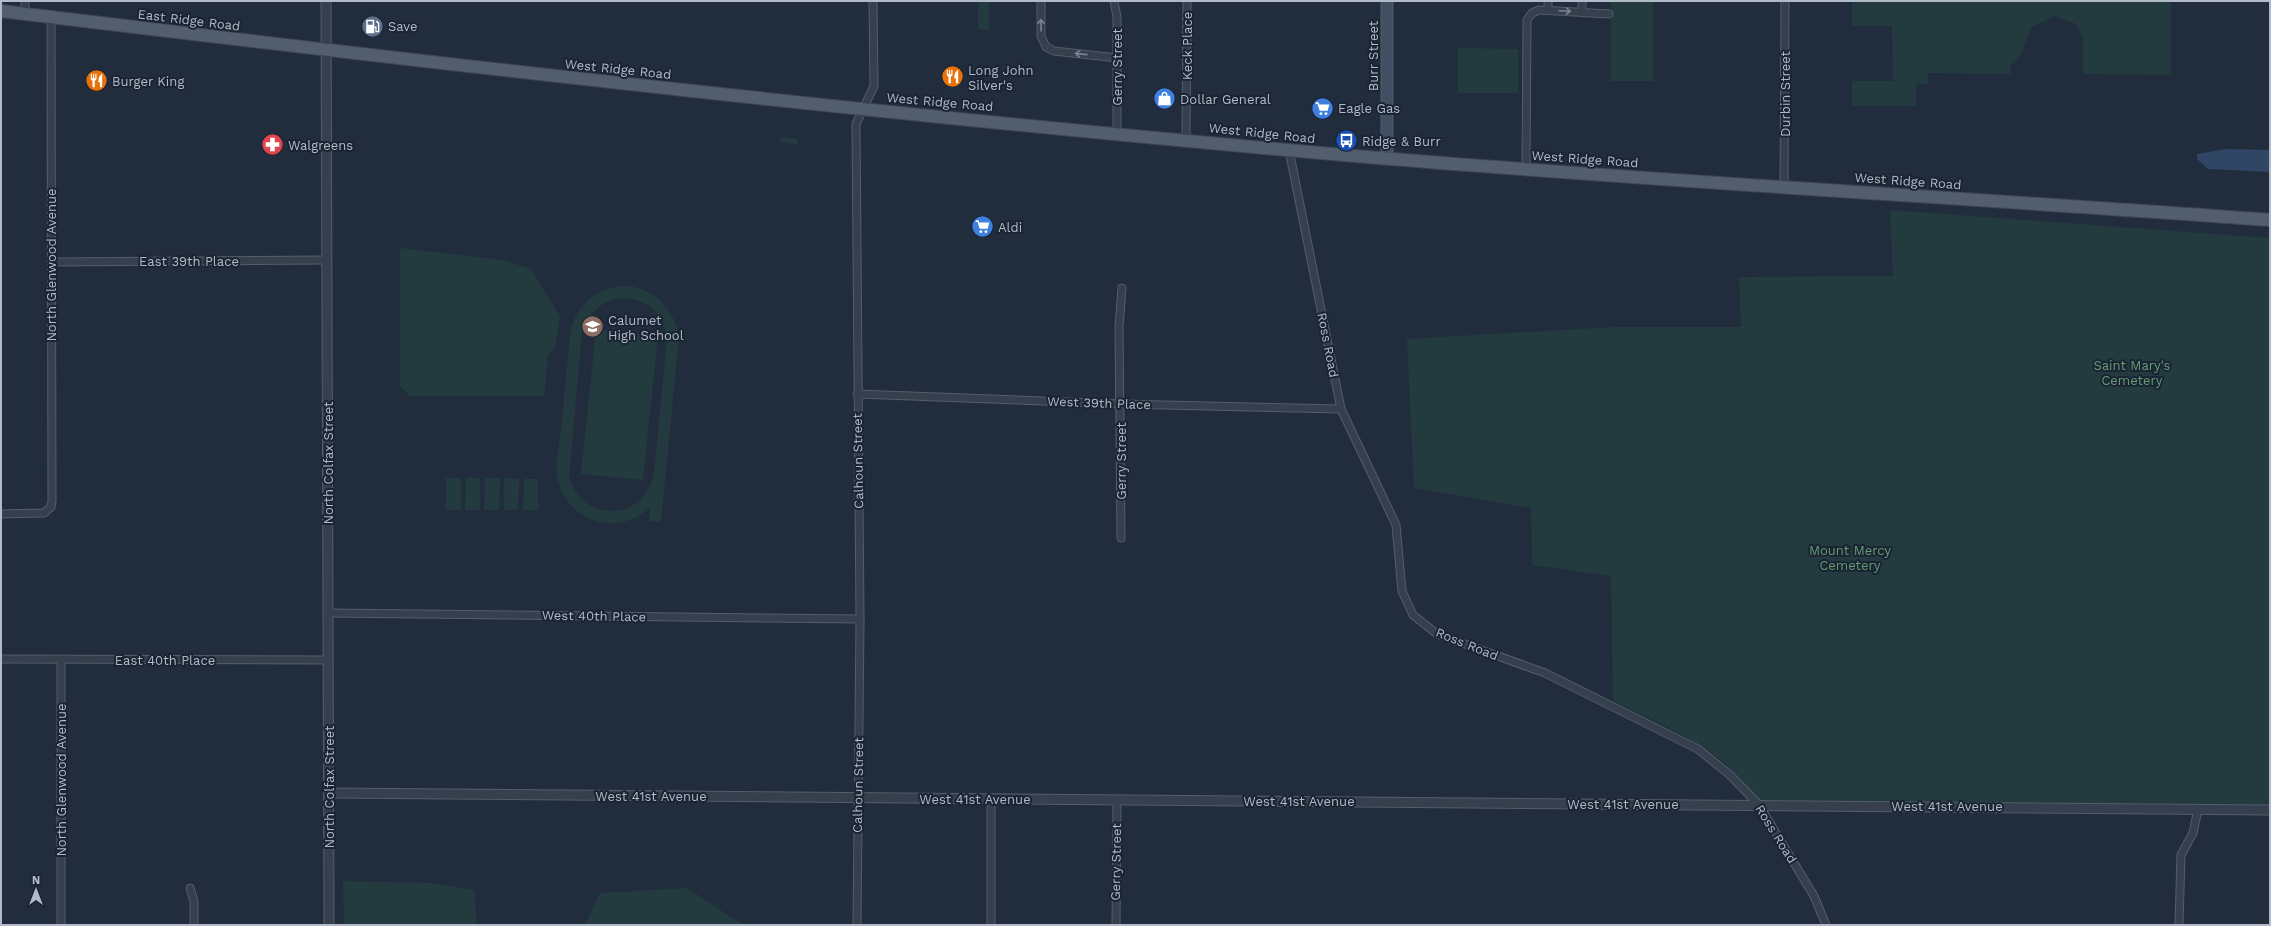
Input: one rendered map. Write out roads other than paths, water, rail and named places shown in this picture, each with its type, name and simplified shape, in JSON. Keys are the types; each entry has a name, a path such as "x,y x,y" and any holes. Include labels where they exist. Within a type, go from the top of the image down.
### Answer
{"main road":[{"name":"Burr Street","path":"1387,1 1387,158"},
{"name":"East Ridge Road","path":"1,11 326,51"},
{"name":"West Ridge Road","path":"326,51 864,109 1288,150 1526,169 2270,220"}],"street":[{"path":"25,1 25,14"},
{"name":"North Colfax Street","path":"326,1 329,925"},
{"name":"Calhoun Street","path":"857,925 860,619 856,124 874,86 873,1"},
{"path":"1041,1 1041,36 1046,47 1054,51 1117,58"},
{"name":"Gerry Street","path":"1114,1 1117,58 1117,133"},
{"name":"Keck Place","path":"1186,140 1187,1"},
{"path":"1548,1 1548,10"},
{"path":"1582,1 1582,12"},
{"name":"Durbin Street","path":"1784,186 1785,1"},
{"path":"1526,169 1525,23 1532,13 1548,10 1609,14"},
{"name":"North Glenwood Avenue","path":"1,514 39,514 48,511 52,501 51,17"},
{"name":"Ross Road","path":"1288,150 1341,410 1396,525 1402,591 1413,615 1437,634 1545,673 1698,749 1730,775 1760,805 1814,896 1826,925"},
{"name":"East 39th Place","path":"51,262 326,260"},
{"name":"Gerry Street","path":"1121,538 1121,404 1119,327 1122,288"},
{"name":"West 39th Place","path":"857,394 1121,404 1341,410"},
{"name":"West 40th Place","path":"328,613 860,619"},
{"name":"East 40th Place","path":"1,659 328,660"},
{"name":"North Glenwood Avenue","path":"61,660 61,925"},
{"name":"West 41st Avenue","path":"329,794 2270,810"},
{"path":"991,799 991,925"},
{"name":"Gerry Street","path":"1116,925 1117,800"},
{"path":"2179,925 2181,855 2194,833 2198,809"},
{"path":"190,888 194,901 194,925"}],"water":[{"path":"2226,149 2270,150 2270,172 2208,169 2197,159 2197,154"}],"place":[{"name":"Save","path":"373,26"},
{"name":"Long John Silver's","path":"952,77"},
{"name":"Burger King","path":"96,81"},
{"name":"Dollar General","path":"1165,99"},
{"name":"Eagle Gas","path":"1323,108"},
{"name":"Ridge & Burr","path":"1346,141"},
{"name":"Walgreens","path":"272,145"},
{"name":"Aldi","path":"983,227"},
{"name":"Calumet High School","path":"592,327"}],"park label":[{"name":"Saint Mary's Cemetery","path":"2132,372"},
{"name":"Mount Mercy Cemetery","path":"1850,558"}]}
